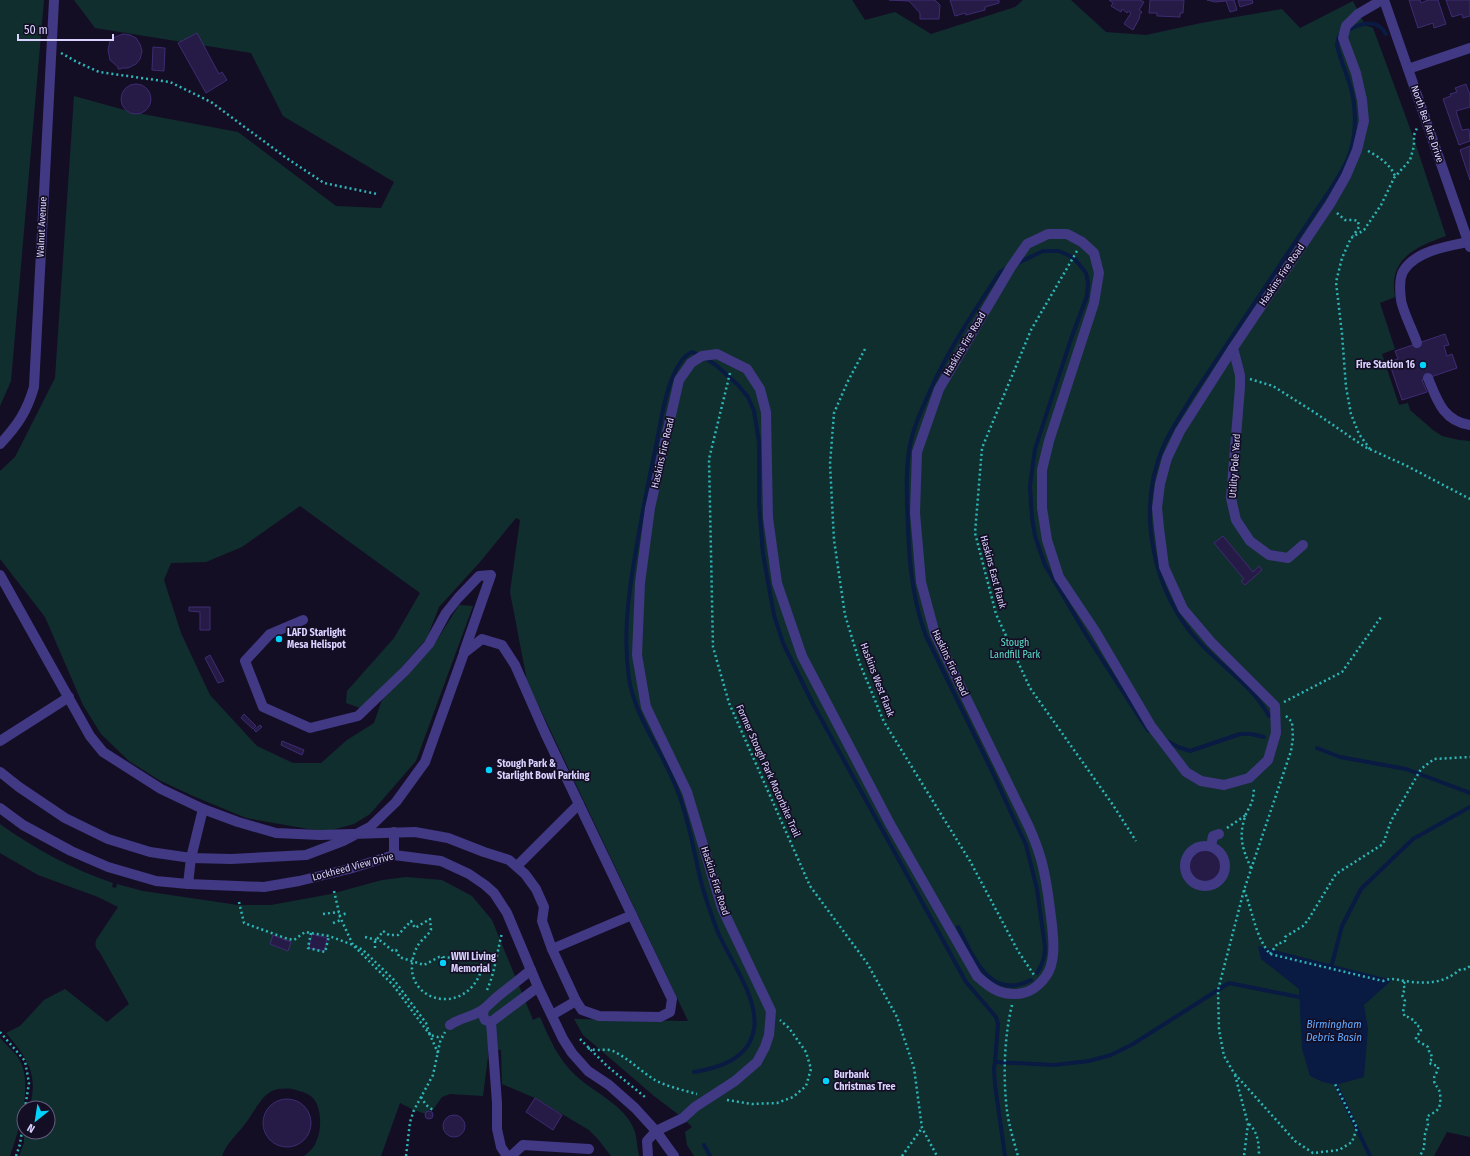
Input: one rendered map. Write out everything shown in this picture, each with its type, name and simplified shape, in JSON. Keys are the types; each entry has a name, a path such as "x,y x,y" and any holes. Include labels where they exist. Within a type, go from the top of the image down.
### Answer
{"street":[{"name":"Walnut Avenue","path":"0,444 19,422 28,406 34,387 54,0"},
{"name":"North Bel Aire Drive","path":"1383,0 1469,240"},
{"name":"Haskins Fire Road","path":"656,1131 683,1118 695,1107 735,1081 757,1062 765,1047 769,1035 771,1011 722,908 687,792 646,707 636,655 640,583 650,508 679,380 691,363 702,356 718,354 747,369 756,382 760,389 766,412 768,518 777,582 802,656 890,824 977,976 985,984 998,992 1014,994 1029,992 1040,984 1047,974 1052,962 1054,945 1049,894 1040,857 1029,827 935,634 921,582 915,512 917,452 938,389 1011,266 1027,244 1048,234 1067,234 1082,242 1094,253 1099,273 1094,303 1049,441 1042,470 1042,508 1047,540 1059,577 1095,631 1151,726 1186,772 1201,781 1224,785 1249,778 1268,760 1276,733 1275,706 1211,642 1183,609 1164,567 1158,508 1160,484 1167,458 1180,431 1233,348 1328,208 1346,176 1357,150 1364,121 1362,100 1356,73 1343,38 1346,26 1358,14 1383,0"},
{"path":"1408,69 1470,48"},
{"path":"1417,343 1401,301 1400,286 1403,271 1416,258 1441,247 1469,240"},
{"name":"Utility Pole Yard","path":"1233,348 1240,376 1231,498 1236,520 1250,541 1269,555 1288,558 1303,545"},
{"path":"1428,378 1437,401 1445,412 1453,420 1470,425"},
{"path":"0,575 90,736 103,752 161,789 203,809 238,822 276,833 320,835 415,832 448,838 509,860 525,874 536,889 544,907 542,921 552,949 576,1001 582,1010 599,1016 660,1017 670,1012 672,999 545,733 515,665 502,645 482,639 464,653"},
{"path":"0,772 19,787 65,818 108,838 150,852 191,858 231,859 306,855 357,834 370,827 396,802 425,762 491,575 479,576 458,598 446,613 429,644 405,671 358,716 310,728 263,707 245,661 270,634 303,620"},
{"path":"0,741 69,697"},
{"path":"516,866 579,804"},
{"name":"Lockheed View Drive","path":"0,808 23,825 71,850 108,867 156,881 188,884 264,887 299,881 349,869 394,855 441,861 469,874 494,893 507,913 538,986 563,1039 572,1053 588,1071 622,1096 656,1131"},
{"path":"188,884 191,858 203,809"},
{"path":"394,832 394,855"},
{"path":"1211,846 1213,836 1219,834"},
{"path":"1204,845 1211,846 1222,853 1225,859 1225,873 1216,883 1203,886 1191,880 1185,868 1185,862 1187,855 1192,850 1204,845"},
{"path":"552,949 632,915"},
{"path":"450,1025 462,1018 477,1015 531,970"},
{"path":"491,1022 538,986"},
{"path":"552,1015 576,1001"},
{"path":"484,1010 483,1015 485,1020 491,1022"},
{"path":"491,1022 497,1095 497,1129 501,1147 507,1156"},
{"path":"648,1156 647,1141 656,1131 674,1156"},
{"path":"511,1156 523,1145 589,1149"}],"path":[{"path":"51,47 77,62 99,72 170,82 211,102 285,157 324,183 377,194"},
{"path":"1351,238 1364,230 1381,205 1395,176 1410,160 1414,146 1414,135 1424,115"},
{"path":"1357,150 1368,151 1383,160 1393,170 1395,176"},
{"path":"1328,208 1340,214 1345,220 1358,221 1359,227 1351,238 1342,258 1336,282 1346,387 1352,414 1359,434 1370,448"},
{"name":"Haskins East Flank","path":"1082,242 1031,330 982,448 975,533 996,614 1030,688 1109,799 1136,841"},
{"name":"Haskins West Flank","path":"865,349 848,381 834,413 833,420 830,464 834,533 845,615 860,664 884,722 970,861 1018,951 1040,984"},
{"name":"Former Stough Park Motorbike Trail","path":"733,361 709,459 713,647 729,703 810,886 867,963 897,1017 914,1068 922,1128 937,1156"},
{"path":"1240,376 1273,386 1370,448 1408,466 1470,500"},
{"path":"1335,1084 1357,1128 1352,1142 1339,1150 1313,1153 1296,1141 1234,1073 1224,1056 1219,1030 1218,990 1244,890 1291,751 1293,738 1292,722 1275,706 1342,672 1381,616"},
{"path":"1270,954 1278,943 1285,941 1285,937 1304,926 1336,874 1384,844 1391,821 1421,769 1434,759 1470,757"},
{"path":"1249,778 1254,787 1253,801 1246,814 1241,838 1242,850 1251,868"},
{"path":"1219,834 1246,814"},
{"path":"1244,890 1250,905 1258,935 1263,946 1270,954 1383,981 1389,978 1406,982 1432,983 1454,974 1458,970 1466,969 1470,966"},
{"path":"334,891 341,920 353,945 393,985 430,1035 438,1053"},
{"path":"239,902 244,923 251,926 288,939 294,940 305,932 328,936 353,945"},
{"path":"323,914 347,913"},
{"path":"378,928 389,935 398,935 411,921 415,928 430,919 431,930 416,948 412,970 413,979 416,985 424,993 434,998 444,999 460,996 471,989 479,976 483,962 482,957"},
{"path":"333,923 341,920"},
{"path":"375,948 375,941 383,931"},
{"path":"311,933 308,948 325,952 328,936"},
{"path":"486,993 492,979 502,933"},
{"path":"365,937 381,941 393,950 396,950 399,957 424,965 434,959 442,957 482,957 497,952"},
{"path":"442,957 443,963"},
{"path":"1406,982 1403,984 1404,989 1402,995 1405,1001 1403,1012 1405,1017 1415,1021 1416,1025 1420,1027 1421,1032 1416,1040 1428,1047 1432,1059 1429,1062 1438,1066 1438,1070 1434,1078 1434,1084 1439,1090 1439,1107 1427,1116 1426,1121 1428,1124 1425,1134 1424,1148 1420,1156"},
{"path":"1014,994 1009,1015 1005,1063 1007,1112 1018,1156"},
{"path":"406,1156 410,1122 414,1110 433,1074 440,1042 450,1025"},
{"path":"0,1032 25,1061 29,1083 26,1100"},
{"path":"430,1035 438,1037 443,1036"},
{"path":"580,1039 607,1066 645,1097"},
{"path":"588,1048 594,1051 608,1049 618,1053"},
{"path":"1234,1073 1248,1124 1244,1156"},
{"path":"421,1096 426,1106 433,1110"},
{"path":"1248,1124 1254,1129 1258,1143 1259,1156"},
{"path":"902,1156 922,1128"},
{"path":"16,1156 21,1140"}],"green space":[{"path":"0,0 44,0 11,381 0,406"},
{"name":"Stough Landfill Park","path":"74,0 852,0 865,20 895,12 931,34 1015,7 1023,0 1071,0 1106,32 1146,35 1201,23 1282,9 1300,28 1353,1 1365,25 1373,28 1414,139 1446,236 1414,250 1406,256 1400,264 1396,273 1394,284 1395,297 1380,303 1395,349 1382,354 1399,405 1408,403 1410,410 1442,436 1470,441 1470,1137 1447,1132 1434,1156 694,1156 687,1145 685,1132 692,1127 583,1035 574,1019 688,1021 527,681 510,592 520,520 516,518 480,562 439,607 427,638 395,675 360,708 346,703 347,691 394,638 420,593 300,506 242,547 206,562 171,563 164,580 181,633 210,695 257,746 293,763 321,763 347,740 374,723 382,700 432,648 459,605 473,606 416,761 370,814 354,824 328,831 246,818 159,780 129,761 101,734 83,705 45,617 0,559 0,471 15,457 55,378 74,96 132,112 238,132 336,206 381,208 394,182 283,116 251,53 95,28"},
{"path":"0,824 54,858 113,883 112,887 116,888 117,884 143,891 238,905 271,905 331,894 382,880 406,877 442,880 472,896 492,920 533,1020 540,1017 559,1055 569,1069 583,1082 609,1100 624,1114 631,1123 635,1132 639,1156 611,1156 589,1130 535,1098 502,1084 501,1050 489,1049 483,1096 450,1094 442,1097 432,1111 429,1110 426,1114 400,1103 381,1156 304,1156 313,1148 318,1137 320,1119 318,1107 313,1098 303,1092 293,1089 278,1089 268,1093 257,1106 245,1124 230,1142 222,1156 19,1156 24,1140 56,1140 56,1100 31,1100 33,1085 29,1067 20,1050 6,1033 20,1026 44,1000 65,989 107,1022 129,1004 95,945 96,940 118,907 98,897 38,875 0,853"},
{"path":"0,1038 19,1059 23,1069 25,1094 25,1100 16,1100 16,1136 10,1156 0,1156"}],"water":[{"name":"Birmingham Debris Basin","path":"1258,946 1392,980 1364,1005 1368,1029 1364,1077 1336,1085 1323,1082 1310,1076 1302,1049 1299,989 1261,959"}],"building":[{"path":"889,0 935,0 940,5 939,19 920,19 920,13 909,1"},
{"path":"950,0 999,0 999,3 985,7 985,10 955,16"},
{"path":"1109,0 1140,0 1144,2 1139,10 1142,12 1133,30 1124,24 1131,13 1128,11 1127,13 1122,9 1121,12 1111,6 1113,3"},
{"path":"1150,0 1184,0 1183,13 1180,13 1180,17 1157,16 1157,13 1149,13"},
{"path":"1207,0 1234,0 1237,10 1230,12 1226,1 1215,2"},
{"path":"1238,0 1252,0 1253,3 1240,7"},
{"path":"1409,0 1420,0 1421,3 1428,0 1438,0 1446,24 1434,28 1433,23 1418,28"},
{"path":"1446,0 1470,0 1470,16 1463,18 1462,14 1452,17"},
{"path":"197,33 219,74 222,72 227,80 206,93 178,43"},
{"path":"123,34 136,38 142,51 140,59 136,64 128,68 118,69 118,67 110,60 108,50 110,41"},
{"path":"153,47 165,48 164,71 152,70"},
{"path":"136,84 147,88 151,99 147,110 136,114 125,110 121,99 125,88"},
{"path":"1466,84 1470,95 1470,107 1456,111 1462,130 1469,129 1470,141 1459,145 1443,99 1451,96 1450,94 1457,92 1455,88"},
{"path":"1470,146 1470,180 1460,150"},
{"name":"Fire Station 16","path":"1445,334 1449,345 1444,346 1447,356 1452,354 1457,368 1422,380 1427,392 1402,400 1389,362 1398,359 1395,351"},
{"path":"1223,536 1253,572 1259,566 1262,570 1245,585 1241,581 1244,579 1214,543"},
{"path":"189,607 210,607 210,630 200,630 200,612 189,611"},
{"path":"210,655 224,681 218,683 205,658"},
{"path":"244,714 256,726 253,729 241,718"},
{"path":"260,725 262,727 256,732 254,730"},
{"path":"282,741 304,750 302,755 281,745"},
{"path":"1202,848 1208,848 1217,853 1221,859 1221,871 1217,877 1208,882 1202,882 1193,877 1188,868 1188,862 1193,853"},
{"path":"312,934 327,938 325,951 309,948"},
{"path":"273,935 291,942 288,951 270,944"},
{"path":"535,1098 562,1115 553,1130 526,1112"},
{"path":"282,1099 292,1099 304,1106 311,1118 311,1128 304,1140 292,1147 282,1147 274,1143 267,1136 263,1128 263,1118 267,1110 274,1103"},
{"path":"429,1111 432,1112 432,1118 429,1119 426,1118 425,1115 426,1112"},
{"path":"454,1115 458,1116 464,1122 464,1130 458,1136 454,1137 450,1136 444,1130 443,1126 444,1122 450,1116"}],"waterway":[{"path":"1346,31 1362,24 1373,24 1378,25 1386,34"},
{"path":"1269,716 1263,706 1246,686 1200,643 1184,623 1170,600 1160,576 1154,550 1150,523 1151,496 1155,470 1164,445 1173,427 1332,187 1347,161 1353,143 1355,114 1350,85 1337,45 1340,35"},
{"path":"1018,263 1043,251 1059,251 1074,258 1086,273 1088,282 1087,296 1071,339 1035,449 1030,486 1032,518 1035,536 1045,565 1087,636 1149,731"},
{"path":"1008,268 1000,272 960,334 942,366 916,422 907,465 907,496 911,569 918,610 926,636 992,771 1026,845 1037,889 1045,947 1045,954 1041,967 1037,973"},
{"path":"694,1072 723,1065 739,1055 746,1048 751,1039 754,1029 754,1017 748,992 722,941 709,909 682,802 672,778 644,722 633,694 629,679 626,648 628,602 632,571 663,409 671,380 677,368 684,358 692,352 702,356 717,366 738,385 748,397 754,411 759,442 759,503 763,554 774,615 783,643 813,704 966,982 996,1017 998,1024 995,1062"},
{"path":"1167,741 1190,751 1240,734 1251,734 1264,737"},
{"path":"1317,748 1340,757 1406,769 1470,793"},
{"path":"1331,968 1342,926 1361,889 1413,839 1470,807"},
{"path":"958,927 977,962 984,972 993,980 1004,985 1016,985 1031,980"},
{"path":"1005,1156 995,1085 995,1062 1054,1065 1089,1061 1111,1055 1133,1044 1229,983 1304,998"},
{"path":"1336,1080 1336,1085 1370,1156"},
{"path":"704,1145 710,1156"}],"place":[{"name":"Fire Station 16","path":"1423,365"},
{"name":"LAFD Starlight Mesa Helispot","path":"279,639"},
{"name":"Stough Park & Starlight Bowl Parking","path":"489,770"},
{"name":"WWI Living Memorial","path":"443,963"},
{"name":"Burbank Christmas Tree","path":"826,1081"}]}
